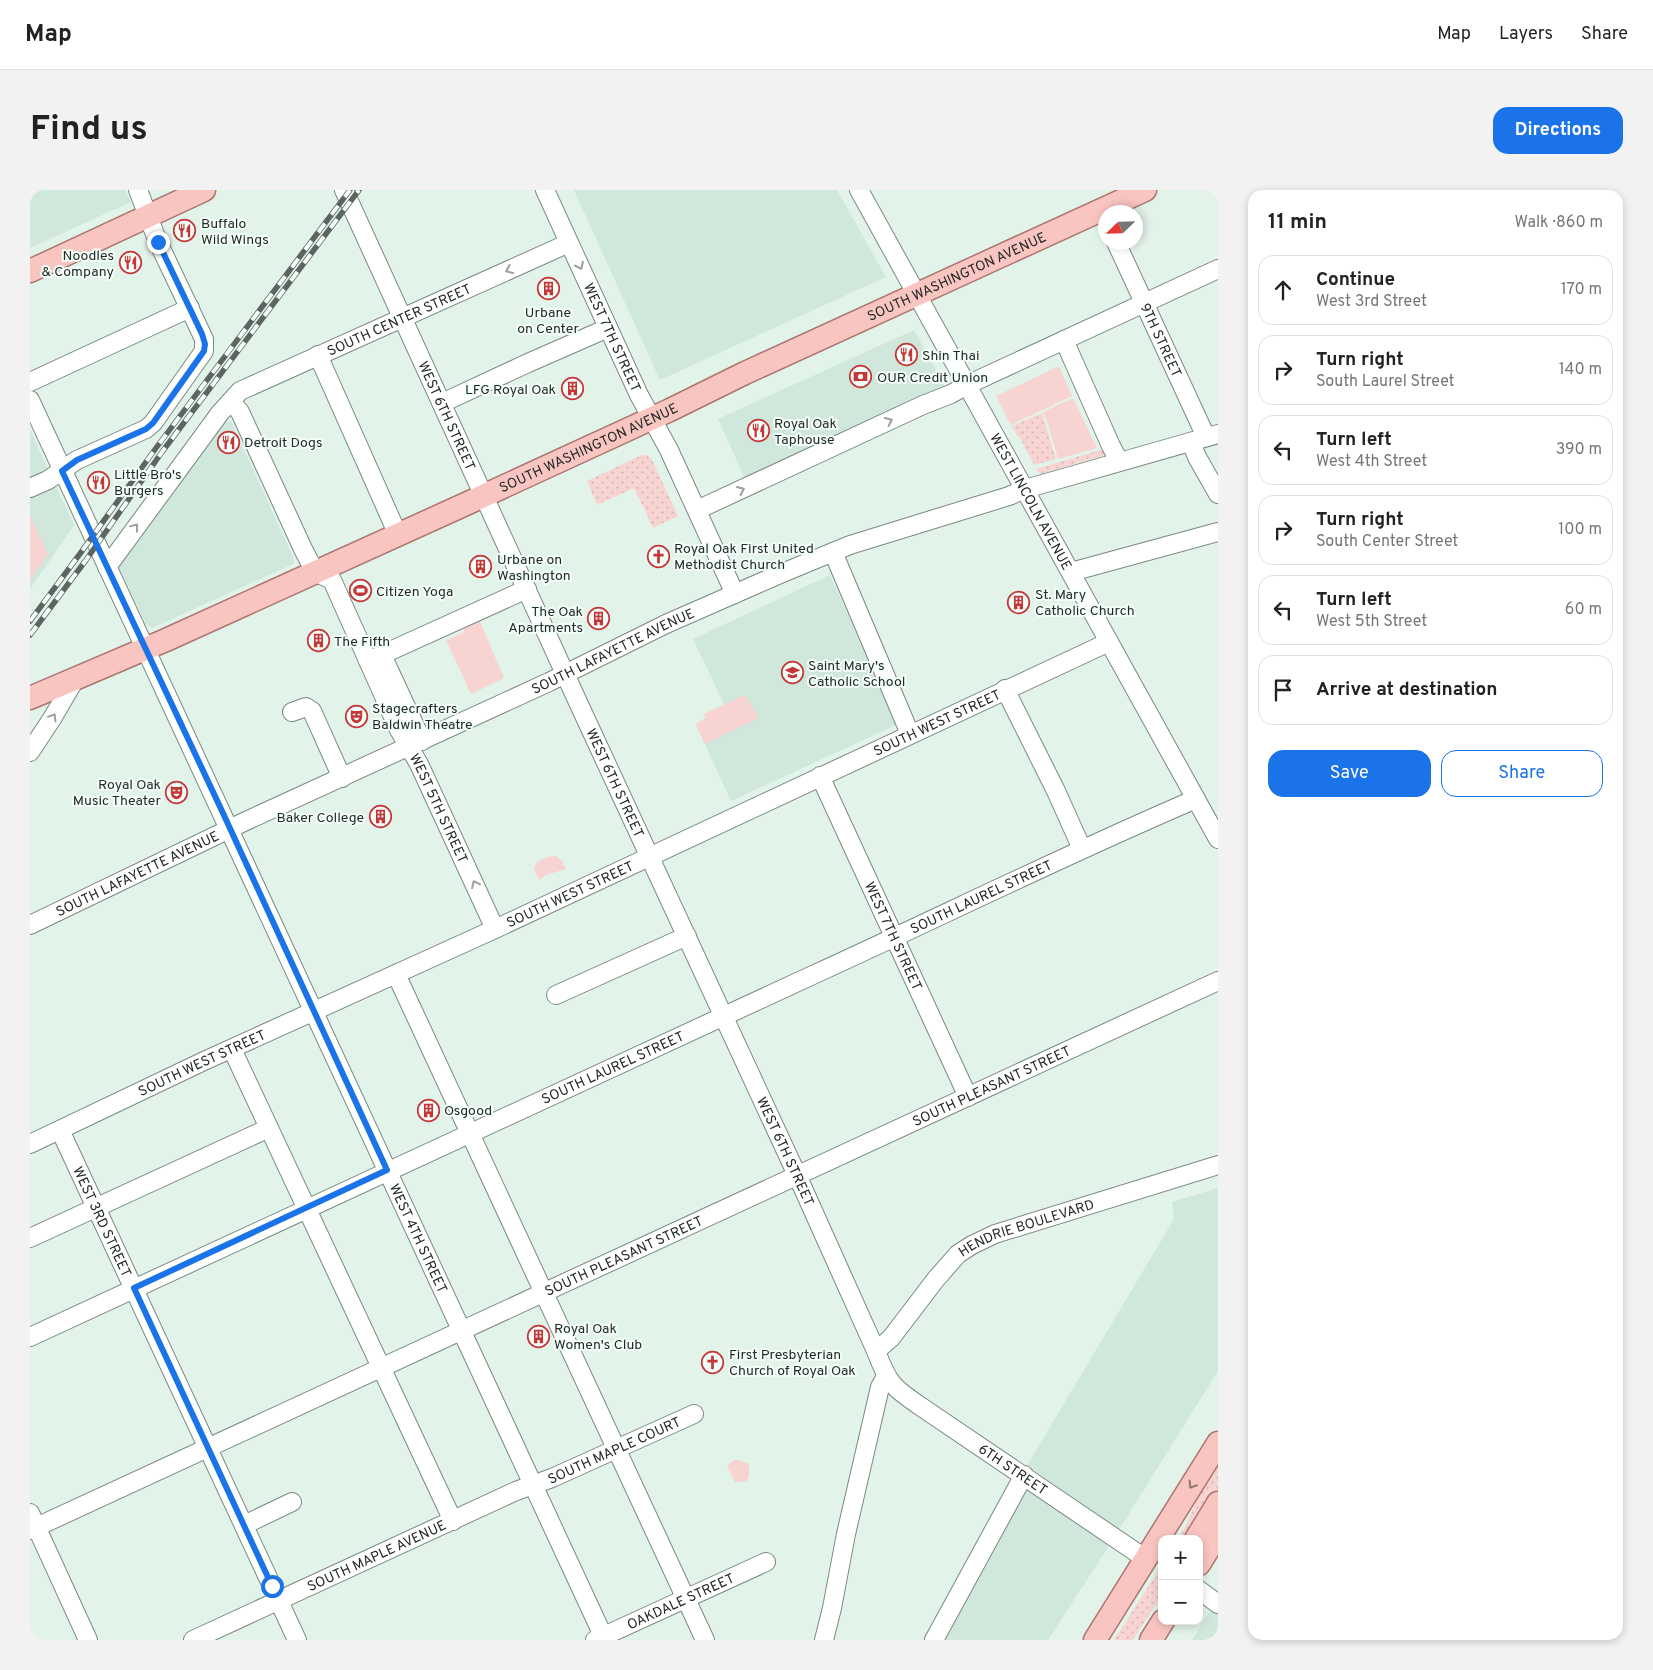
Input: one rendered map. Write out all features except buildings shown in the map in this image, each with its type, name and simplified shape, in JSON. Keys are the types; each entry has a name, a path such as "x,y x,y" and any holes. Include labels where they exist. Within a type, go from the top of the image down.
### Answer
{"main road":[{"path":"30,271 204,190"},
{"name":"SOUTH WASHINGTON AVENUE","path":"1120,205 1145,190"},
{"name":"SOUTH WASHINGTON AVENUE","path":"30,698 146,649 484,496 918,294 1098,218"},
{"path":"1110,1640 1154,1559 1174,1515 1218,1444"},
{"path":"1198,1535 1218,1503"},
{"path":"1172,1535 1174,1515"},
{"path":"1203,1558 1218,1534"},
{"path":"1095,1640 1154,1559"},
{"path":"1151,1640 1160,1625"}],"street":[{"path":"30,488 48,480 77,460 146,429 153,423 204,351 205,344 202,334 158,242 138,190"},
{"name":"WEST 6TH STREET","path":"344,190 797,1175 886,1376"},
{"name":"WEST 7TH STREET","path":"545,190 639,395 653,417 735,594"},
{"name":"WEST LINCOLN AVENUE","path":"859,190 1218,839"},
{"name":"SOUTH CENTER STREET","path":"107,567 220,413 240,391 569,243"},
{"name":"9TH STREET","path":"1120,250 1205,438 1197,457 1218,494"},
{"path":"697,510 1218,269"},
{"path":"30,382 190,308"},
{"path":"442,403 608,328"},
{"path":"1064,340 1119,461"},
{"path":"318,355 398,535"},
{"name":"WEST 4TH STREET","path":"30,400 533,1486 601,1639"},
{"name":"WEST 5TH STREET","path":"231,401 240,412 315,572 332,580 375,658 399,730 416,743 495,929"},
{"name":"SOUTH LAFAYETTE AVENUE","path":"30,925 666,624 833,552 897,530 1119,461 1205,438"},
{"path":"1071,572 1218,532"},
{"path":"833,552 910,734"},
{"path":"375,658 528,589"},
{"name":"SOUTH WEST STREET","path":"30,1144 1109,642"},
{"path":"30,752 74,681"},
{"path":"1005,689 1056,791 1082,849"},
{"path":"292,712 306,707 312,711 342,778"},
{"name":"WEST 7TH STREET","path":"820,776 968,1097"},
{"name":"SOUTH LAUREL STREET","path":"30,1337 1082,849 1196,799"},
{"path":"556,995 687,936"},
{"path":"396,974 705,1640"},
{"name":"SOUTH PLEASANT STREET","path":"32,1524 207,1448 1218,981"},
{"path":"232,1049 453,1521"},
{"path":"30,1238 268,1128"},
{"name":"WEST 3RD STREET","path":"60,1130 297,1640"},
{"name":"HENDRIE BOULEVARD","path":"876,1351 891,1338 936,1279 958,1254 972,1245 995,1234 1218,1165"},
{"path":"824,1640 846,1534 880,1388 886,1376"},
{"name":"6TH STREET","path":"886,1376 900,1392 1154,1559"},
{"name":"SOUTH MAPLE COURT","path":"533,1486 694,1414"},
{"path":"934,1640 1024,1475"},
{"name":"SOUTH MAPLE AVENUE","path":"193,1640 516,1491 533,1486"},
{"path":"244,1525 292,1502"},
{"path":"32,1524 88,1640"},
{"name":"OAKDALE STREET","path":"601,1639 685,1598 766,1562"},
{"path":"1203,1593 1218,1604"}],"shaded area":[{"path":"30,190 125,190 131,202 30,248"},
{"path":"574,190 837,190 886,277 660,380"},
{"path":"914,330 947,390 747,483 718,419"},
{"path":"1059,366 1072,396 1011,425 996,396"},
{"path":"1073,398 1097,448 1058,459 1043,412"},
{"path":"1042,413 1056,459 1034,465 1012,426"},
{"path":"231,421 294,559 293,564 152,628 146,624 118,565 221,423"},
{"path":"30,430 74,525 30,589"},
{"path":"1107,448 1109,454 1040,474 1036,469"},
{"path":"642,455 651,458 678,516 653,528 634,488 597,505 587,481"},
{"path":"30,515 48,555 30,579"},
{"name":"Saint Mary's Catholic School","path":"830,575 898,724 731,801 696,725 705,718 704,714 724,704 693,639"},
{"path":"479,619 504,678 471,694 446,640 464,632 462,627"},
{"path":"745,695 759,718 705,744 696,724 705,718 704,714"},
{"path":"556,856 562,861 566,869 546,875 539,880 534,869 537,862"},
{"path":"1218,1188 1218,1371 1105,1552 1048,1640 928,1640 1028,1464 1174,1219 1172,1202"},
{"path":"734,1460 749,1464 747,1481 735,1482 727,1466"},
{"path":"1218,1462 1218,1493 1192,1535 1180,1535 1185,1527 1203,1486"},
{"path":"1158,1571 1158,1601 1133,1640 1114,1640"},
{"path":"1218,1599 1218,1640 1192,1640"}],"railway":[{"path":"30,621 156,448 350,190"},
{"path":"30,635 86,560 162,452 359,190"}],"place":[{"name":"Buffalo Wild Wings","path":"185,231"},
{"name":"Noodles & Company","path":"130,263"},
{"name":"Urbane on Center","path":"548,289"},
{"name":"Shin Thai","path":"906,355"},
{"name":"OUR Credit Union","path":"861,377"},
{"name":"LFG Royal Oak","path":"572,389"},
{"name":"Royal Oak Taphouse","path":"758,431"},
{"name":"Detroit Dogs","path":"228,442"},
{"name":"Little Bro's Burgers","path":"98,482"},
{"name":"Royal Oak First United Methodist Church","path":"658,556"},
{"name":"Urbane on Washington","path":"481,567"},
{"name":"Citizen Yoga","path":"360,591"},
{"name":"St. Mary Catholic Church","path":"1019,602"},
{"name":"The Oak Apartments","path":"599,619"},
{"name":"The Fifth","path":"318,641"},
{"name":"Saint Mary's Catholic School","path":"792,673"},
{"name":"Stagecrafters Baldwin Theatre","path":"356,716"},
{"name":"Royal Oak Music Theater","path":"177,792"},
{"name":"Baker College","path":"380,817"},
{"name":"Osgood","path":"428,1110"},
{"name":"Royal Oak Women's Club","path":"538,1336"},
{"name":"First Presbyterian Church of Royal Oak","path":"713,1362"}],"route":[{"path":"158,242 202,334 205,344 204,351 153,423 146,429 77,460 62,471 222,811 292,967 387,1170 134,1288 272,1586"}]}
